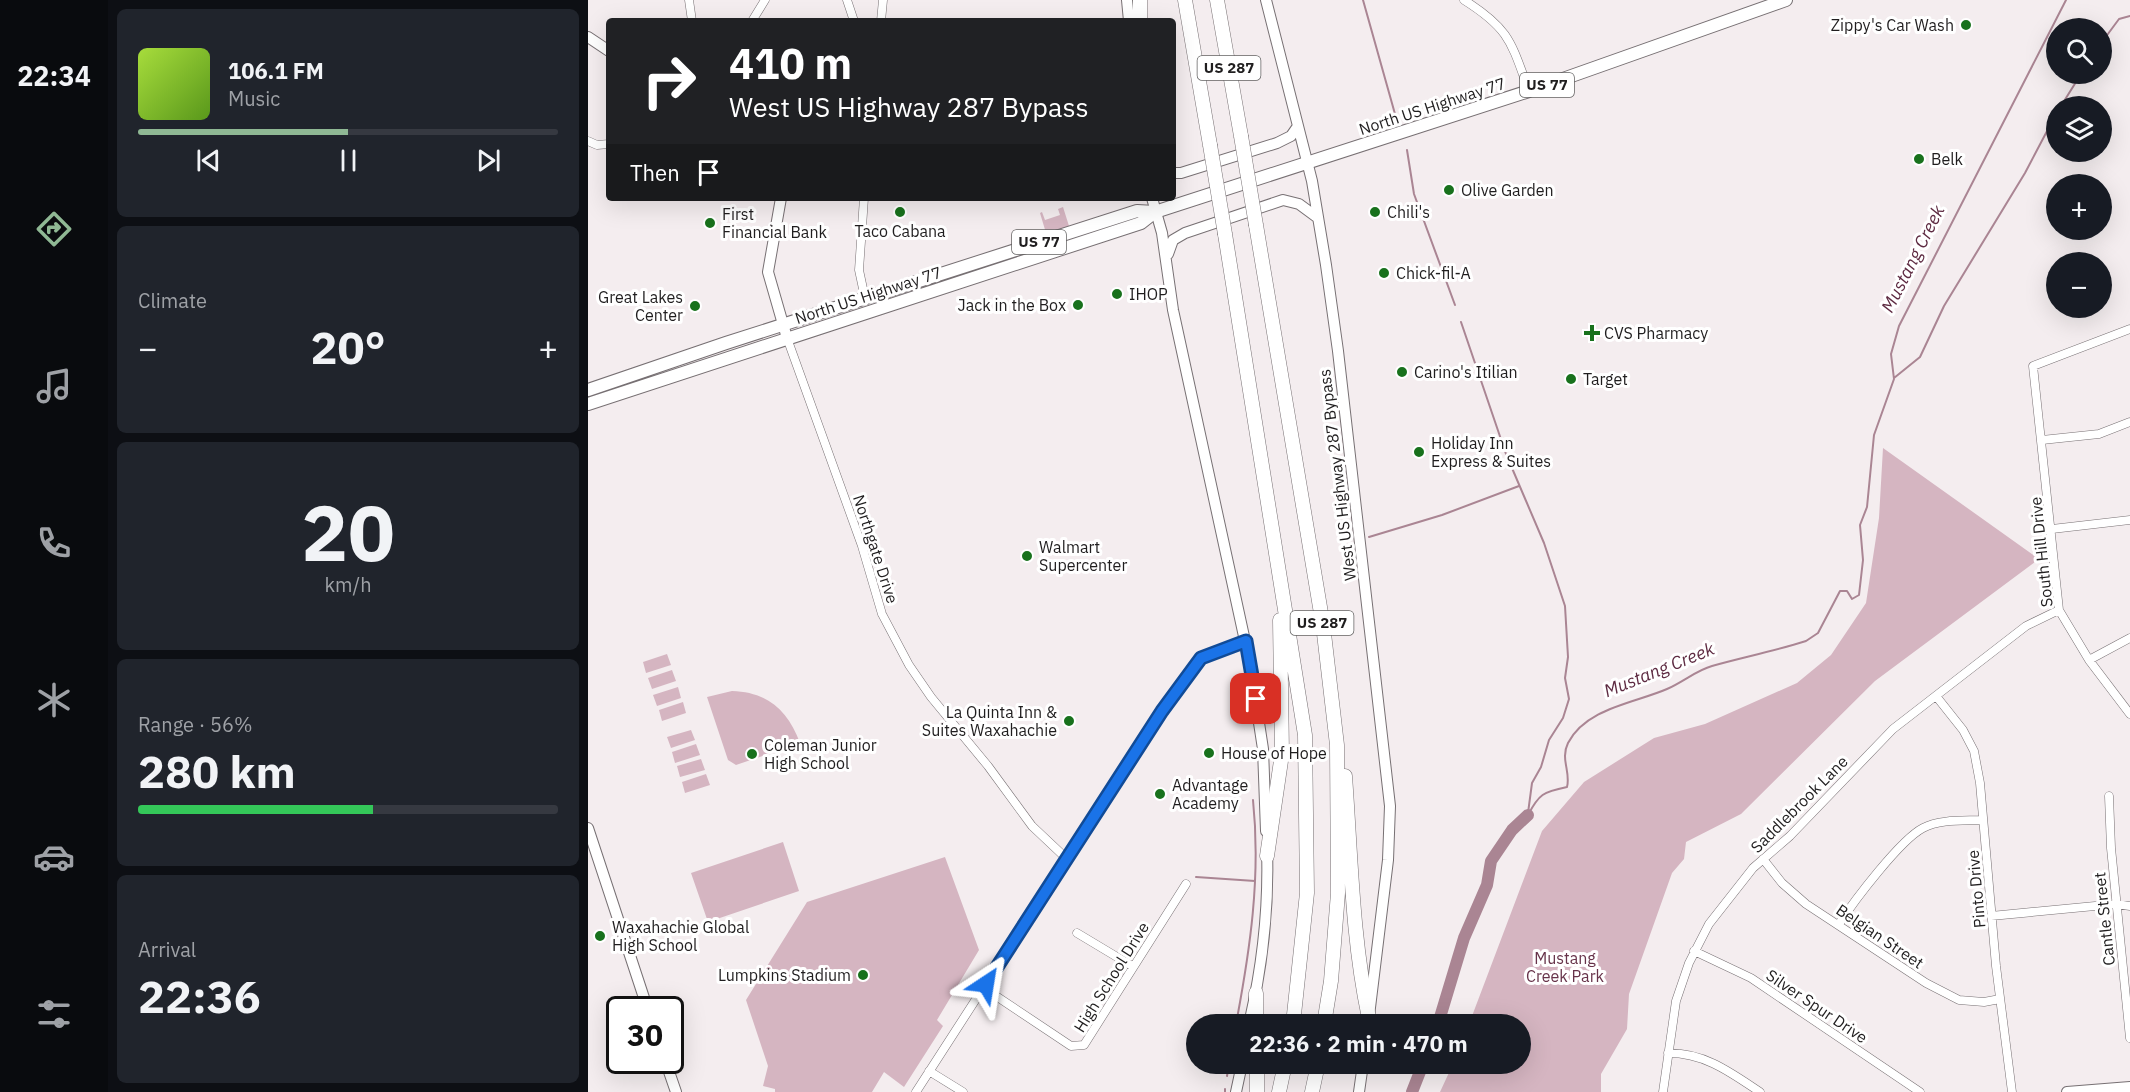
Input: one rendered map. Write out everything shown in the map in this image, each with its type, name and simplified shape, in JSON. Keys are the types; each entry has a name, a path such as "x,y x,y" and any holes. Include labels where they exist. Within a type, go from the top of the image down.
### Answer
{"highway":[{"path":"1140,0 1140,18"},
{"name":"US 287","path":"1185,0 1305,735 1307,893 1294,1014"},
{"name":"US 287","path":"1217,0 1323,625 1335,728 1338,893 1331,981 1326,1014"},
{"path":"1267,856 1282,754 1279,570"},
{"path":"1335,728 1341,740 1345,764 1360,980 1367,1014"},
{"path":"1256,993 1256,1014"},
{"path":"1257,1074 1257,1092"},
{"path":"1279,1092 1283,1074"},
{"path":"1312,1092 1316,1074"}],"main road":[{"path":"1127,0 1129,18"},
{"name":"West US Highway 287 Bypass","path":"1266,0 1298,126 1318,219 1338,351 1390,806 1388,860 1369,1014"},
{"name":"North US Highway 77","path":"588,390 926,294 1141,223 1155,212 1529,91 1786,0"},
{"path":"588,37 606,49"},
{"path":"1176,173 1277,143 1290,136 1298,126"},
{"path":"1167,259 1170,244 1179,236 1283,200 1299,204 1318,219"},
{"name":"Northgate Drive","path":"780,201 768,272 786,332"},
{"path":"1153,201 1167,259 1173,310 1246,641 1263,749 1267,856 1265,918 1251,1014"},
{"name":"North US Highway 77","path":"588,404 786,332 865,298 1137,211 1155,212"},
{"path":"924,279 926,294"},
{"path":"588,828 643,996"},
{"path":"670,1074 676,1092"},
{"path":"1236,1092 1240,1074"},
{"path":"1359,1092 1361,1074"},
{"path":"2067,1092 2130,1087"}],"street":[{"path":"689,0 692,18"},
{"path":"754,18 765,0"},
{"path":"847,0 853,18"},
{"path":"881,18 883,0"},
{"path":"1464,0 1498,24 1509,40 1529,91"},
{"path":"588,141 597,145 606,144"},
{"path":"864,201 859,270 865,298"},
{"name":"South Hill Drive","path":"2130,329 2033,366 2059,610 2089,660 2130,714"},
{"name":"Northgate Drive","path":"786,332 862,546 882,614 909,665 931,697 988,766 1032,826 1067,859"},
{"path":"2042,440 2099,434 2130,422"},
{"path":"2052,529 2130,520"},
{"name":"Saddlebrook Lane","path":"1664,1092 1676,1001 1694,951 1727,899 1763,859 1790,836 1871,749 2026,626 2059,610"},
{"path":"2089,660 2130,638"},
{"path":"916,1092 1162,711 1201,658 1246,641"},
{"name":"Pinto Drive","path":"1936,696 1963,730 1974,751 2012,1092"},
{"name":"Cantle Street","path":"2109,796 2116,904 2130,1038"},
{"path":"1839,924 1865,888 1923,828 1942,823 1983,820"},
{"name":"Belgian Street","path":"1763,859 1782,883 1806,904 1926,983 1959,1000 2000,999"},
{"name":"High School Drive","path":"984,988 1077,1047 1086,1043 1132,966 1186,884"},
{"path":"1991,916 2116,904 2130,906"},
{"path":"1077,933 1132,966"},
{"name":"Silver Spur Drive","path":"1694,951 1751,978 1920,1092"},
{"path":"1668,1053 1696,1055 1713,1062 1760,1092"},
{"path":"929,1071 963,1092"}],"green space":[{"path":"1063,207 1069,226 1066,231 1052,235 1046,233 1040,213 1042,212 1045,220 1060,215 1058,209"},
{"name":"Mustang Creek Park","path":"1883,448 2039,559 1875,681 1741,814 1686,842 1684,859 1672,873 1629,994 1627,1029 1601,1074 1601,1092 1440,1092 1448,1074 1531,1074 1531,1014 1473,1014 1542,831 1584,782 1654,738 1705,724 1797,683 1831,655 1866,603 1879,518"},
{"path":"667,654 671,665 646,673 643,662"},
{"path":"672,670 676,681 652,689 648,678"},
{"path":"678,687 681,698 657,706 653,695"},
{"path":"732,691 756,695 775,705 789,722 800,743 736,765 728,760 707,697"},
{"path":"683,702 686,713 662,721 659,710"},
{"path":"691,730 695,740 671,748 667,737"},
{"path":"696,744 700,755 675,763 672,752"},
{"path":"701,759 705,770 680,777 677,766"},
{"path":"706,774 710,785 685,793 682,782"},
{"path":"783,842 799,891 708,922 691,873"},
{"name":"Lumpkins Stadium","path":"945,857 979,950 937,1020 943,1026 904,1087 884,1072 872,1092 775,1092 775,1089 763,1086 768,1066 746,1000 807,902"}],"waterway":[{"path":"1363,0 1395,114"},
{"name":"Mustang Creek","path":"1528,815 1535,802 1543,795 1567,787 1565,755 1568,743 1576,731 1599,714 1667,689 1706,668 1806,641 1818,633 1840,591 1847,591 1852,599 1859,595 1863,560 1860,525 1867,507 1874,435 1894,379 1891,354 1899,326 2066,0"},
{"path":"2112,28 2119,19 2130,16"},
{"path":"2067,96 2075,84"},
{"path":"1894,378 1920,357 1944,306 2025,173 2046,133"},
{"path":"1407,150 1414,194 1455,305"},
{"path":"1461,322 1506,454 1544,543 1565,606 1568,657 1565,678 1569,699 1563,718 1549,740 1541,767 1532,783 1528,813"},
{"path":"1369,537 1442,515 1519,486"},
{"path":"1238,1014 1246,969 1255,885 1253,800"},
{"name":"Mustang Creek","path":"1441,1014 1464,938 1487,885 1491,861 1512,830 1528,815"},
{"path":"1196,877 1255,881"},
{"name":"Mustang Creek","path":"1412,1092 1419,1074"}],"place":[{"name":"Zippy's Car Wash","path":"1966,25"},
{"name":"Belk","path":"1919,159"},
{"name":"Olive Garden","path":"1449,190"},
{"name":"Taco Cabana","path":"900,212"},
{"name":"Chili's","path":"1375,212"},
{"name":"First Financial Bank","path":"710,223"},
{"name":"Chick-fil-A","path":"1384,273"},
{"name":"IHOP","path":"1117,294"},
{"name":"Jack in the Box","path":"1078,305"},
{"name":"Great Lakes Center","path":"695,306"},
{"name":"CVS Pharmacy","path":"1592,333"},
{"name":"Carino's Itilian","path":"1402,372"},
{"name":"Target","path":"1571,379"},
{"name":"Holiday Inn Express & Suites","path":"1419,452"},
{"name":"Walmart Supercenter","path":"1027,556"},
{"name":"La Quinta Inn & Suites Waxahachie","path":"1069,721"},
{"name":"House of Hope","path":"1209,753"},
{"name":"Coleman Junior High School","path":"752,754"},
{"name":"Advantage Academy","path":"1160,794"},
{"name":"Waxahachie Global High School","path":"600,936"},
{"name":"Lumpkins Stadium","path":"863,975"}],"route":[{"path":"986,984 1162,711 1201,658 1246,641 1256,699"}]}
